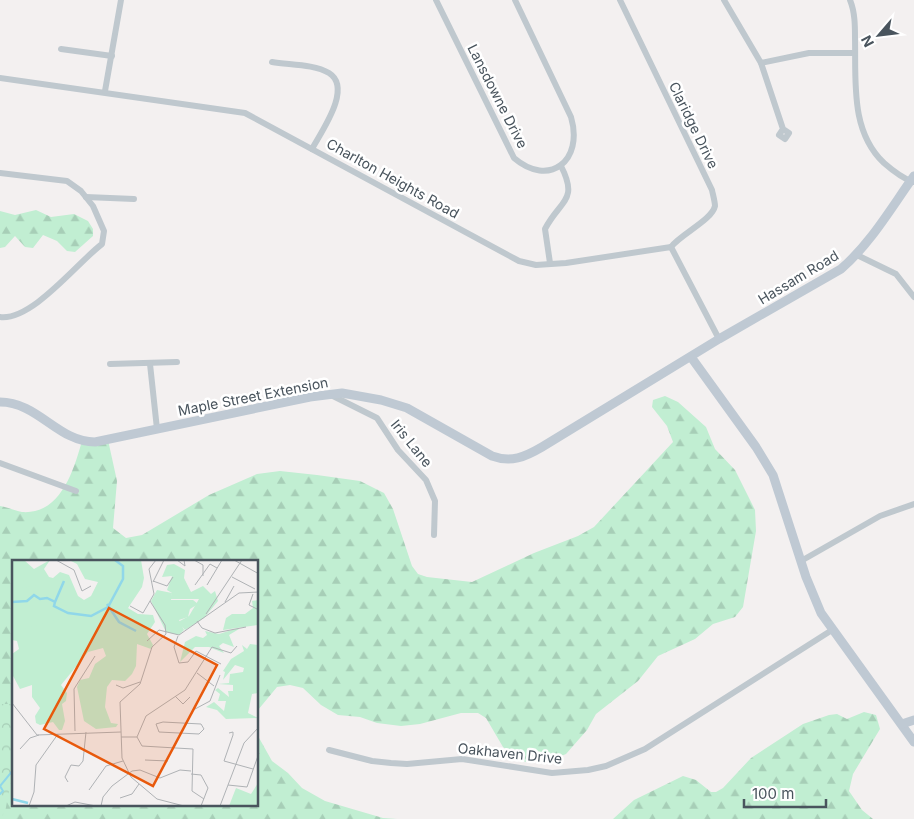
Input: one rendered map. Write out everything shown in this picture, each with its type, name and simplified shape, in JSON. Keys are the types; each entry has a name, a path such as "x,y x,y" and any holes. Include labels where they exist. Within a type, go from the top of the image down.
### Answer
{"street":[{"path":"105,92 121,0"},
{"name":"Lansdowne Drive","path":"436,0 514,158 525,167 538,171 561,166"},
{"path":"515,0 575,130 572,154 561,166 569,181 570,192 545,228 550,263"},
{"name":"Claridge Drive","path":"620,0 712,190 715,205 711,215 679,237 671,247"},
{"path":"724,0 760,64 783,129"},
{"path":"850,0 855,26 857,105 866,140 878,157 892,170 913,180"},
{"path":"61,49 112,56"},
{"path":"760,64 809,53 855,53"},
{"path":"272,62 320,70 330,74 336,80 339,89 338,101 312,149"},
{"name":"Charlton Heights Road","path":"0,78 245,113 519,261 536,265 566,263 671,247"},
{"path":"0,173 67,181 86,197 93,206 104,231 102,244 85,257 46,296 9,318 0,317"},
{"name":"Hassam Road","path":"691,357 841,268 858,255 913,180"},
{"path":"86,197 134,199"},
{"path":"671,247 719,340"},
{"path":"858,255 896,274 914,297"},
{"path":"691,357 756,447 772,475 812,595 832,630 914,742"},
{"name":"Maple Street Extension","path":"0,402 17,403 28,407 68,435 89,442 108,440 328,394 350,393 398,405 434,422 492,456 500,459 519,459 542,448 691,357"},
{"path":"110,364 177,362"},
{"path":"150,364 157,430"},
{"name":"Iris Lane","path":"328,394 377,418 398,450 426,480 435,501 434,535"},
{"path":"0,463 76,491"},
{"path":"801,561 880,516 914,504"},
{"name":"Oakhaven Drive","path":"329,750 372,761 399,764 462,759 552,773 588,770 624,760 645,749 832,630"},
{"path":"902,724 914,720"}],"green space":[{"path":"36,210 51,217 74,214 88,221 93,229 93,236 75,252 67,251 57,241 43,235 33,248 25,247 15,236 5,247 0,248 0,211 15,215"},
{"path":"665,396 678,402 706,427 715,449 735,470 755,510 756,531 743,607 735,617 713,624 695,639 658,656 638,681 596,714 587,730 566,754 549,761 526,762 518,759 503,747 486,718 478,713 461,713 420,724 401,726 377,723 360,717 338,715 321,705 303,688 290,685 277,687 259,709 259,560 12,560 12,806 259,806 259,738 272,761 288,773 302,788 325,801 383,818 397,819 0,819 0,506 22,512 35,511 47,506 64,488 70,477 82,441 108,440 117,481 113,528 126,538 142,535 209,495 257,474 280,471 317,475 360,481 384,493 393,509 412,566 418,574 427,577 472,582 534,553 578,536 594,527 673,442 667,426 652,407 653,400"},
{"path":"0,704 12,704 12,776 5,812 0,818"},
{"path":"864,712 876,715 880,729 853,774 849,791 862,810 873,819 613,819 634,800 683,776 696,780 711,792 716,792 723,788 751,758 803,724 829,715 837,714 847,719"}],"waterway":[{"path":"0,794 3,791 0,786 12,771"}]}
